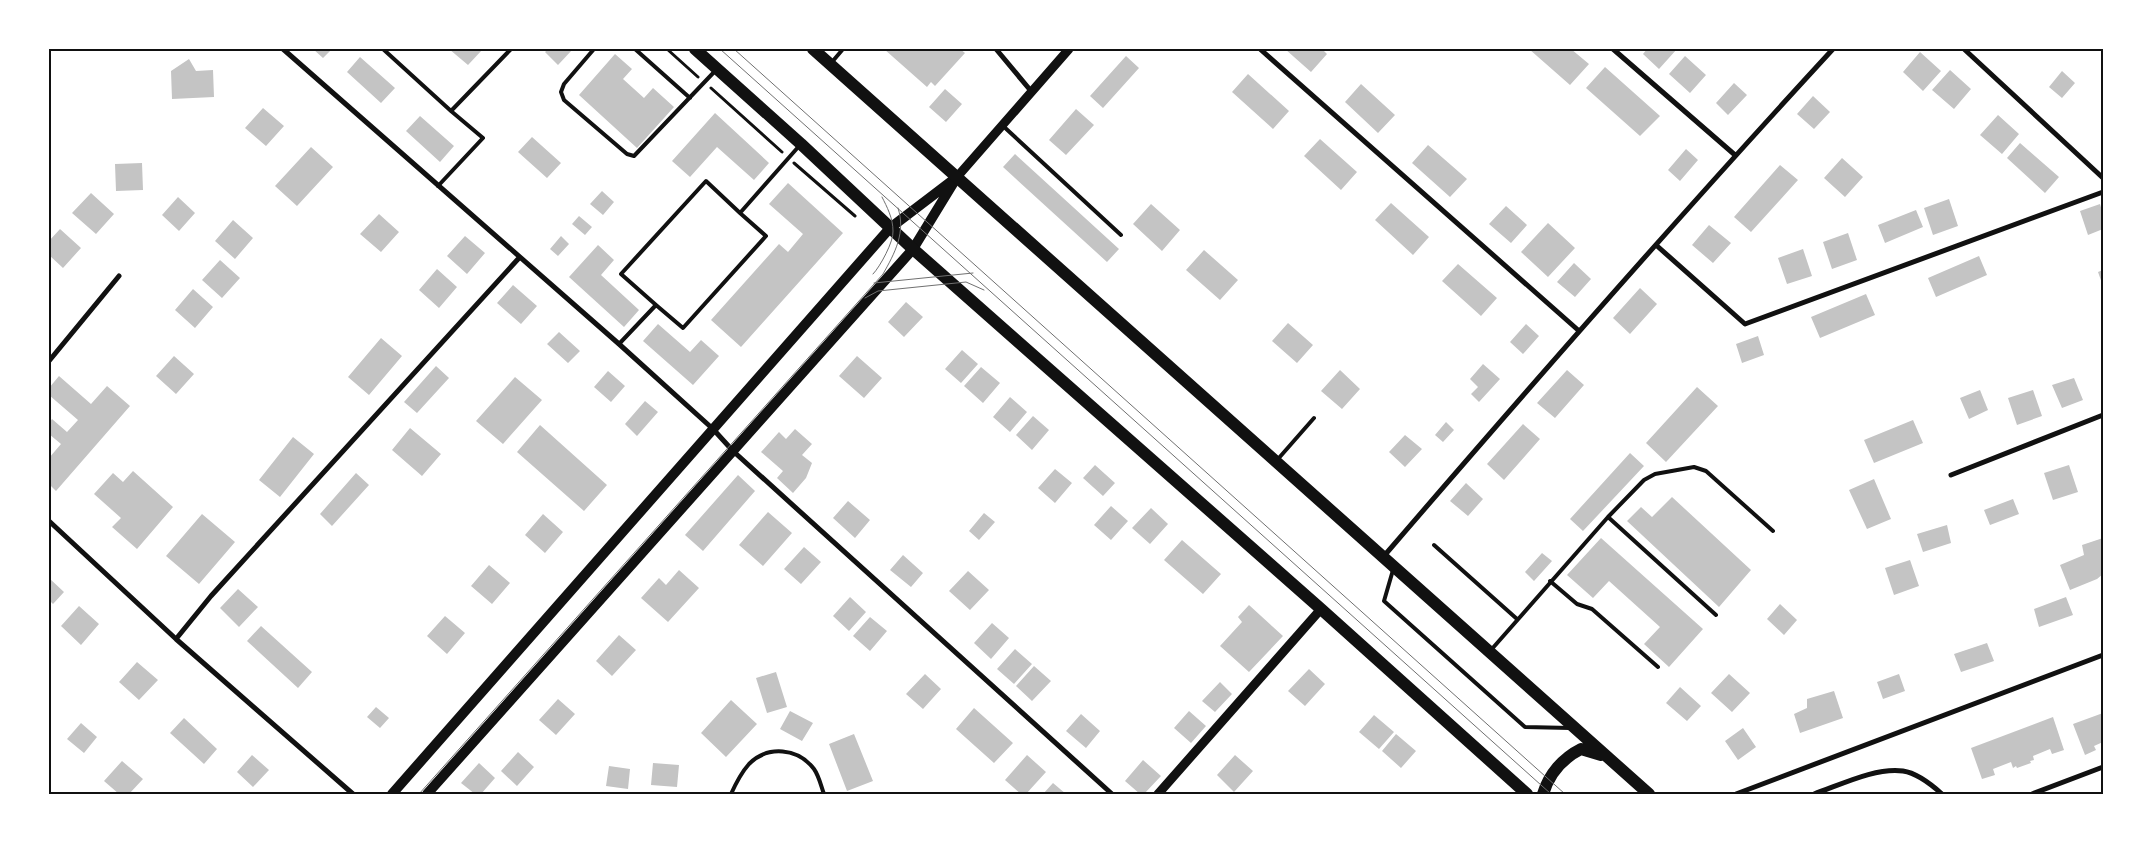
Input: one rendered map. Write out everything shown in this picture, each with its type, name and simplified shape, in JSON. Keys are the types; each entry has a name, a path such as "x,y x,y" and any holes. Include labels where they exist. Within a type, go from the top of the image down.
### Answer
{"main road":[{"path":"695,49 801,144 913,249 1321,609 1527,794"},
{"path":"813,49 1384,556 1606,757 1650,794"},
{"path":"392,794 890,228 957,177"},
{"path":"427,794 913,249 957,177"},
{"path":"1543,794 1552,773 1570,755 1581,749 1606,757"}],"street":[{"path":"282,49 519,258 620,344 713,429 733,451 1112,794"},
{"path":"996,49 1031,91"},
{"path":"957,177 1070,49"},
{"path":"1260,49 1578,330"},
{"path":"1613,49 1735,155"},
{"path":"1384,556 1578,330 1833,49"},
{"path":"1964,49 2103,178"},
{"path":"1656,245 1745,324 2103,192"},
{"path":"176,639 211,596 519,258"},
{"path":"49,361 119,276"},
{"path":"1951,475 2103,415"},
{"path":"49,521 176,639 353,794"},
{"path":"1158,794 1321,609"},
{"path":"1736,794 2103,655"},
{"path":"2032,794 2103,767"},
{"path":"1814,794 1881,771 1904,771 1931,784 1942,794"}],"lane":[{"path":"383,49 483,138 438,186"},
{"path":"451,111 511,49"},
{"path":"594,49 564,84 561,92 564,100 627,154 634,156 640,152 717,69"},
{"path":"635,49 690,98"},
{"path":"830,64 843,49"},
{"path":"1002,125 1121,235"},
{"path":"740,213 801,144"},
{"path":"706,181 740,213 766,236 683,328 622,274 706,181"},
{"path":"620,344 656,304"},
{"path":"1276,460 1314,418"},
{"path":"1489,651 1608,517 1644,480 1655,474 1694,467 1706,471 1773,531"},
{"path":"1608,517 1716,615"},
{"path":"1434,545 1517,619"},
{"path":"1394,566 1384,601 1525,727 1574,728"},
{"path":"1550,581 1577,604 1592,609 1658,667"},
{"path":"731,794 737,780 750,764 762,754 779,750 792,752 806,760 815,770 824,794"}],"path":[{"path":"667,49 861,221"}],"building":[{"path":"313,49 332,49 323,58"},
{"path":"449,49 483,49 468,65"},
{"path":"548,49 573,49 558,65 545,52"},
{"path":"884,49 960,49 965,53 935,86 931,82 927,87"},
{"path":"1285,49 1322,49 1327,54 1311,72"},
{"path":"1529,49 1571,49 1589,64 1570,85"},
{"path":"1647,49 1677,49 1659,69 1643,54"},
{"path":"1920,52 1941,71 1923,91 1903,72"},
{"path":"615,54 632,69 623,79 644,98 653,88 674,107 637,148 579,95"},
{"path":"1126,56 1139,68 1103,108 1090,96"},
{"path":"1685,56 1706,75 1690,93 1669,74"},
{"path":"360,57 395,88 381,103 347,72"},
{"path":"189,59 196,71 213,70 214,97 172,99 171,71"},
{"path":"1605,67 1660,116 1640,136 1586,88"},
{"path":"1950,70 1971,89 1954,109 1932,90"},
{"path":"2062,71 2075,83 2062,98 2049,87"},
{"path":"1248,74 1289,111 1273,129 1232,92"},
{"path":"1734,83 1747,95 1728,115 1716,103"},
{"path":"1361,84 1395,115 1378,133 1345,102"},
{"path":"945,89 962,104 946,122 929,107"},
{"path":"1813,96 1830,112 1814,129 1797,114"},
{"path":"263,108 284,126 266,146 245,128"},
{"path":"1076,109 1094,125 1066,155 1049,140"},
{"path":"715,113 769,163 754,180 717,147 690,177 672,161"},
{"path":"1998,115 2019,134 2002,154 1980,135"},
{"path":"420,116 454,146 440,162 406,131"},
{"path":"532,137 561,163 547,178 518,152"},
{"path":"1320,139 1357,172 1341,190 1304,156"},
{"path":"2020,143 2059,177 2045,193 2007,158"},
{"path":"1428,145 1467,179 1450,197 1412,163"},
{"path":"311,147 333,167 297,206 275,186"},
{"path":"1686,149 1698,160 1680,181 1668,170"},
{"path":"1015,154 1119,249 1107,262 1003,167"},
{"path":"1842,158 1863,177 1845,197 1824,178"},
{"path":"142,163 143,190 116,191 115,164"},
{"path":"1780,165 1798,180 1751,232 1734,217"},
{"path":"788,183 843,233 741,347 711,320 779,244 788,252 803,234 769,204"},
{"path":"602,191 614,202 603,215 590,204"},
{"path":"91,193 114,214 96,234 72,213"},
{"path":"178,197 195,213 179,231 162,215"},
{"path":"1949,199 1958,226 1933,235 1924,208"},
{"path":"1391,203 1429,237 1413,255 1375,220"},
{"path":"1151,204 1180,230 1162,251 1133,224"},
{"path":"2100,204 2103,214 2103,229 2088,235 2080,211"},
{"path":"1506,206 1527,225 1511,243 1489,224"},
{"path":"1916,210 1923,227 1885,243 1878,225"},
{"path":"379,214 399,232 381,252 360,234"},
{"path":"579,216 592,227 585,235 572,224"},
{"path":"233,220 253,238 235,259 215,241"},
{"path":"1548,223 1575,248 1548,277 1521,252"},
{"path":"1709,225 1731,243 1713,263 1692,245"},
{"path":"60,229 81,248 63,268 49,255 49,241"},
{"path":"1848,233 1857,260 1832,269 1823,242"},
{"path":"465,236 485,253 467,274 447,256"},
{"path":"561,236 569,244 558,256 550,249"},
{"path":"598,245 614,260 601,275 639,310 624,327 569,277"},
{"path":"1803,249 1812,276 1787,284 1778,258"},
{"path":"1204,250 1238,280 1220,300 1186,270"},
{"path":"1979,256 1987,275 1936,297 1928,278"},
{"path":"220,260 240,278 222,298 202,280"},
{"path":"1574,263 1591,279 1575,297 1557,282"},
{"path":"1458,264 1497,298 1481,316 1442,281"},
{"path":"437,269 457,287 439,308 419,290"},
{"path":"2103,270 2103,286 2098,272"},
{"path":"513,285 537,306 521,324 497,303"},
{"path":"1640,288 1657,304 1630,334 1613,318"},
{"path":"193,289 213,307 195,328 175,310"},
{"path":"1866,294 1875,315 1820,338 1811,317"},
{"path":"906,302 923,317 904,337 888,322"},
{"path":"1288,323 1313,345 1297,363 1272,341"},
{"path":"658,324 690,352 701,340 719,356 693,385 643,341"},
{"path":"1526,324 1539,336 1523,354 1510,342"},
{"path":"559,332 580,351 568,363 547,344"},
{"path":"1758,336 1764,355 1742,363 1736,344"},
{"path":"381,338 402,356 369,395 348,377"},
{"path":"962,350 978,364 961,383 945,369"},
{"path":"174,356 194,374 176,394 156,376"},
{"path":"857,356 882,378 864,398 839,376"},
{"path":"1483,364 1500,379 1479,402 1471,394 1478,387 1470,379"},
{"path":"436,366 449,378 417,413 404,402"},
{"path":"981,367 1000,383 983,403 964,386"},
{"path":"1340,370 1360,389 1342,409 1321,391"},
{"path":"1567,370 1584,385 1555,418 1537,403"},
{"path":"608,371 625,386 611,402 594,387"},
{"path":"59,376 91,404 107,386 130,406 56,491 49,484 49,458 61,444 49,434 49,423 52,419 67,432 78,420 49,395 49,388"},
{"path":"515,377 542,400 503,444 476,421"},
{"path":"2074,378 2083,400 2062,408 2052,385"},
{"path":"1697,387 1718,406 1666,462 1646,443"},
{"path":"1980,390 1988,410 1969,419 1960,398"},
{"path":"2033,390 2042,416 2017,425 2008,398"},
{"path":"1010,397 1027,412 1010,432 993,417"},
{"path":"645,401 658,412 637,436 625,424"},
{"path":"1033,416 1049,430 1032,450 1016,435"},
{"path":"1913,420 1923,443 1874,463 1864,440"},
{"path":"1446,422 1454,430 1443,442 1435,435"},
{"path":"1523,424 1540,439 1504,480 1487,464"},
{"path":"540,425 607,485 584,511 517,452"},
{"path":"410,428 441,454 422,476 392,450"},
{"path":"795,429 812,444 802,455 812,463 806,478 793,493 777,478 783,471 761,452 779,432 786,439"},
{"path":"1405,435 1422,449 1405,467 1389,452"},
{"path":"293,437 314,454 280,497 259,480"},
{"path":"1630,453 1644,466 1583,531 1570,519"},
{"path":"1095,465 1115,483 1103,496 1083,478"},
{"path":"2069,465 2078,492 2053,500 2044,473"},
{"path":"1055,469 1072,483 1055,503 1038,488"},
{"path":"133,471 173,507 137,549 112,527 121,518 94,494 113,473 123,482"},
{"path":"356,473 369,485 332,526 320,514"},
{"path":"738,475 755,491 703,551 685,535"},
{"path":"1874,479 1891,519 1867,529 1849,490"},
{"path":"1466,483 1483,499 1468,516 1450,501"},
{"path":"1672,497 1751,570 1719,607 1627,521 1641,507 1652,517"},
{"path":"2013,499 2019,514 1990,525 1984,510"},
{"path":"848,501 870,520 855,538 833,518"},
{"path":"1111,506 1128,521 1111,540 1094,525"},
{"path":"1151,508 1168,524 1150,544 1132,528"},
{"path":"768,512 792,533 763,566 739,545"},
{"path":"984,513 995,522 979,540 969,531"},
{"path":"202,514 235,542 199,584 166,556"},
{"path":"543,514 563,532 545,553 525,535"},
{"path":"1947,525 1951,543 1923,552 1917,534"},
{"path":"1601,538 1703,629 1669,667 1644,644 1660,627 1609,581 1593,598 1567,575"},
{"path":"2103,538 2103,574 2097,579 2070,590 2060,565 2084,555 2082,545"},
{"path":"1182,540 1221,574 1203,594 1164,560"},
{"path":"804,547 821,562 801,584 784,569"},
{"path":"1542,553 1552,561 1534,581 1525,572"},
{"path":"903,555 923,573 911,587 890,570"},
{"path":"1910,560 1919,586 1894,595 1885,568"},
{"path":"489,565 510,583 492,604 471,586"},
{"path":"679,570 699,588 668,622 641,598 659,578 666,585"},
{"path":"968,571 989,590 970,610 949,591"},
{"path":"49,578 64,592 53,604 49,600"},
{"path":"238,589 258,607 239,627 220,608"},
{"path":"850,597 866,612 849,631 833,616"},
{"path":"2066,597 2073,615 2039,627 2034,609"},
{"path":"1780,604 1797,620 1784,635 1767,619"},
{"path":"1249,605 1283,636 1249,672 1220,646 1242,622 1238,617"},
{"path":"79,606 99,624 81,645 61,626"},
{"path":"445,616 465,633 447,654 427,636"},
{"path":"870,617 887,631 870,651 853,636"},
{"path":"992,623 1009,638 991,659 974,643"},
{"path":"261,626 312,672 298,688 247,641"},
{"path":"619,635 636,650 612,676 596,661"},
{"path":"1987,643 1994,661 1961,672 1954,654"},
{"path":"1015,649 1032,664 1014,684 997,669"},
{"path":"137,662 158,680 139,700 119,682"},
{"path":"1034,666 1051,681 1032,701 1016,686"},
{"path":"1309,669 1325,684 1305,706 1288,691"},
{"path":"776,672 787,707 767,713 756,678"},
{"path":"925,674 941,689 923,709 906,694"},
{"path":"1729,674 1750,693 1732,712 1711,693"},
{"path":"1899,674 1905,691 1883,699 1877,682"},
{"path":"1220,682 1232,694 1215,712 1202,701"},
{"path":"1680,687 1701,706 1687,721 1666,703"},
{"path":"1834,691 1843,718 1800,733 1794,714 1807,708 1807,699"},
{"path":"558,699 575,714 556,735 539,720"},
{"path":"731,700 757,724 726,757 701,733"},
{"path":"376,707 389,718 380,728 367,717"},
{"path":"974,708 1013,743 994,763 956,729"},
{"path":"790,711 813,723 802,741 780,729"},
{"path":"1189,711 1206,726 1191,743 1174,728"},
{"path":"2103,713 2103,742 2094,746 2096,750 2085,755 2073,724"},
{"path":"1081,714 1100,731 1086,748 1066,731"},
{"path":"1374,715 1394,732 1379,749 1359,732"},
{"path":"2053,717 2064,750 2052,754 2050,749 2033,756 2034,760 2030,761 2031,763 2017,768 2016,766 2013,768 2011,762 1993,769 1995,775 1982,779 1971,748"},
{"path":"184,718 217,749 204,764 170,733"},
{"path":"81,723 97,737 84,753 67,739"},
{"path":"1743,728 1756,747 1738,760 1725,741"},
{"path":"854,734 873,781 847,791 829,744"},
{"path":"1396,734 1416,751 1401,768 1382,751"},
{"path":"518,752 534,767 517,786 501,771"},
{"path":"252,755 269,770 253,787 237,772"},
{"path":"1027,755 1046,772 1026,794 1021,794 1005,780"},
{"path":"1235,755 1253,771 1234,792 1217,775"},
{"path":"1143,760 1161,776 1144,794 1140,794 1125,781"},
{"path":"122,761 143,779 129,794 119,794 104,781"},
{"path":"479,763 495,778 481,794 475,794 461,783"},
{"path":"653,763 679,765 677,787 651,785"},
{"path":"609,766 630,769 628,789 606,786"},
{"path":"1053,783 1066,794 1043,794"}],"tram line":[{"path":"720,49 1551,794"},
{"path":"734,49 1565,794"},
{"path":"873,274 886,254 893,235 891,217 882,197"},
{"path":"419,794 883,274 892,258 900,234 901,225 898,208"},
{"path":"874,283 973,273"},
{"path":"865,298 878,291 966,282 984,290"}]}
